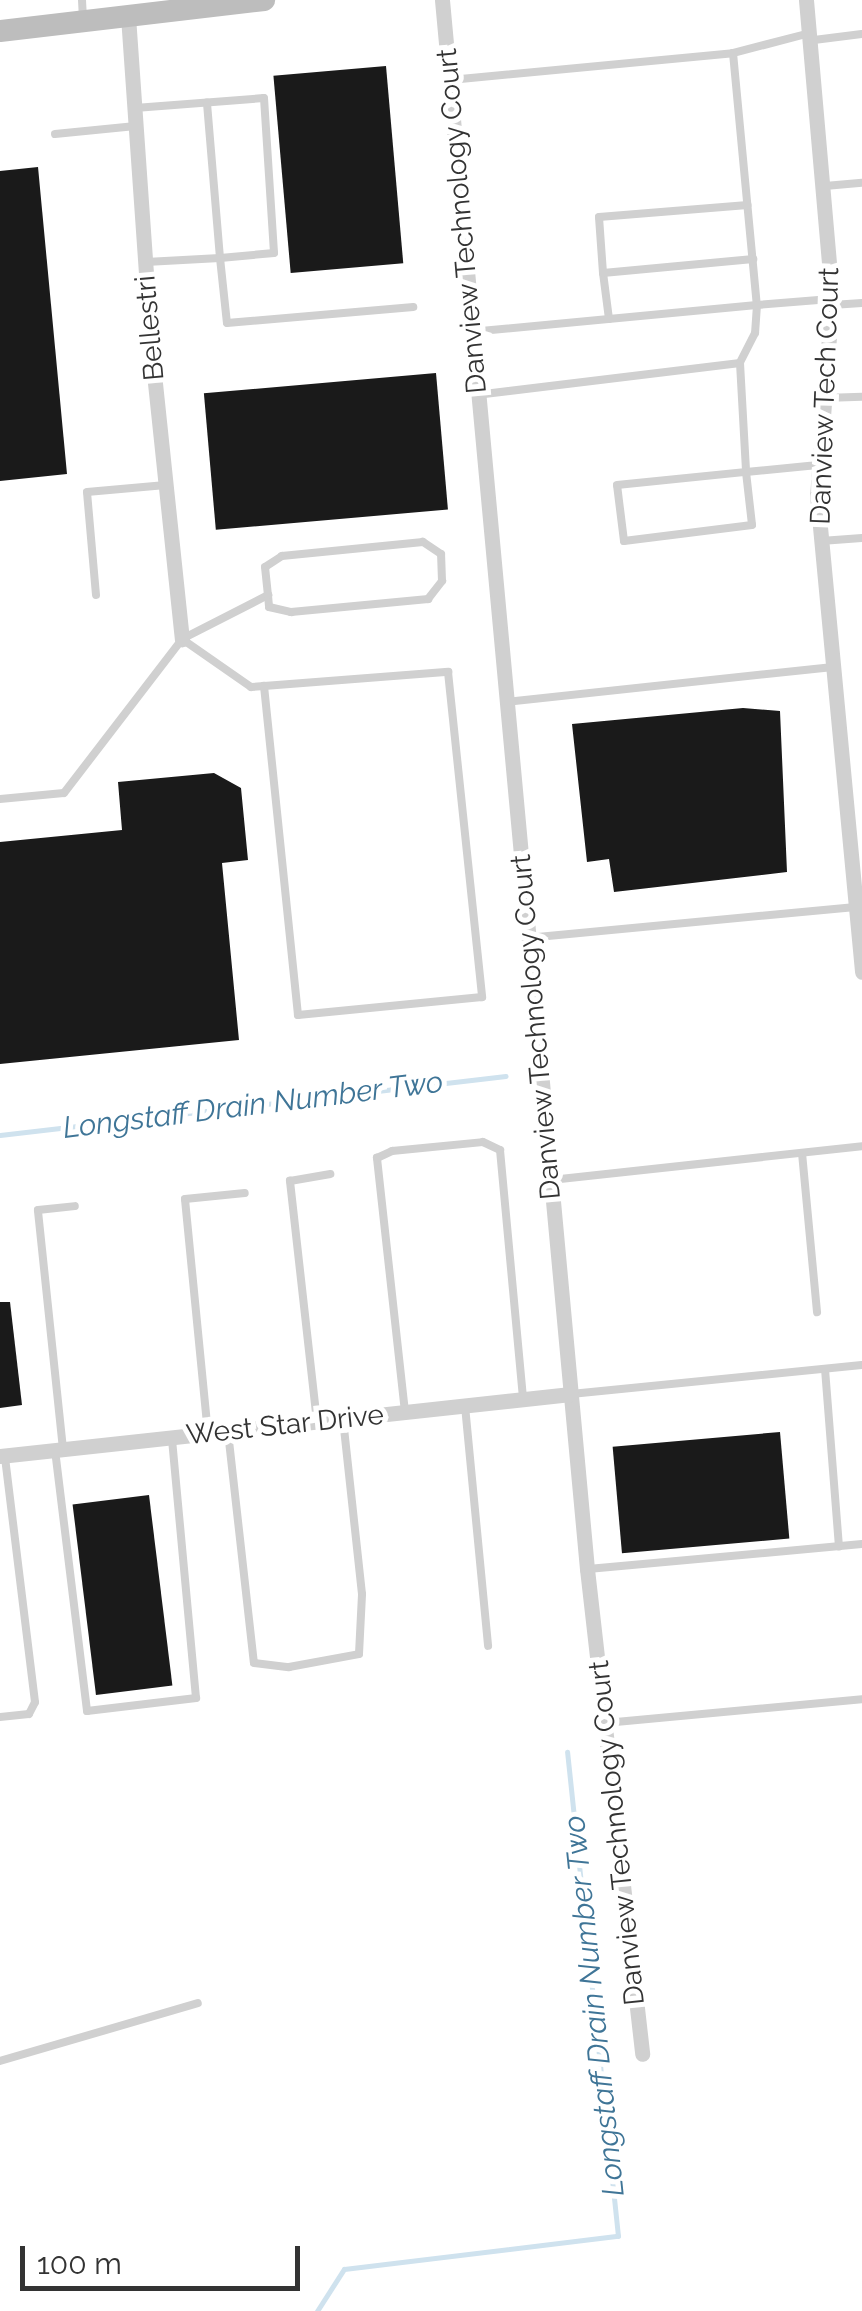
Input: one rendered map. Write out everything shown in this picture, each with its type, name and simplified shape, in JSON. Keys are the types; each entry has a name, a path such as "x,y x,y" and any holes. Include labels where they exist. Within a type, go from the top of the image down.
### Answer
{"main road":[{"path":"0,31 82,11 128,16 264,0"}],"street":[{"name":"Danview Technology Court","path":"442,0 446,80 587,1569 642,2054"},
{"name":"Danview Tech Court","path":"806,0 832,302 819,465 821,542 862,972"},
{"name":"Bellestri","path":"128,16 144,262 182,638"},
{"name":"West Star Drive","path":"2,1456 571,1394"}],"lane":[{"path":"446,80 734,54 812,36 862,34"},
{"path":"734,54 758,304 755,332 740,363 746,472 752,525 624,541 617,485 746,472 819,465"},
{"path":"136,108 264,98 274,253 144,262"},
{"path":"207,103 227,322 413,307"},
{"path":"55,134 136,126"},
{"path":"824,186 862,183"},
{"path":"609,319 599,216 748,205"},
{"path":"603,274 753,259"},
{"path":"470,332 758,304 862,304"},
{"path":"476,394 740,363"},
{"path":"824,398 862,397"},
{"path":"96,595 87,492 166,485"},
{"path":"821,542 862,538"},
{"path":"424,542 441,554 442,581 428,598 291,612 269,607 268,595 265,567 282,556 424,542"},
{"path":"0,799 64,792 182,638 268,595"},
{"path":"182,638 251,687 264,686 448,672 482,997 298,1015 264,686"},
{"path":"505,702 833,667"},
{"path":"528,938 856,907"},
{"path":"405,1412 377,1158 392,1151 483,1142 500,1150 523,1400"},
{"path":"550,1180 862,1146"},
{"path":"802,1152 816,1312"},
{"path":"317,1422 290,1180 330,1174"},
{"path":"208,1434 185,1199 245,1193"},
{"path":"75,1206 38,1210 87,1712 196,1698 172,1437"},
{"path":"571,1394 862,1365"},
{"path":"825,1369 839,1546"},
{"path":"465,1406 488,1646"},
{"path":"228,1432 254,1663 289,1667 359,1654 362,1594 343,1419"},
{"path":"0,1717 28,1714 36,1702 2,1456"},
{"path":"587,1569 862,1544"},
{"path":"605,1723 862,1699"},
{"path":"0,2061 198,2003"}],"building":[{"path":"386,66 403,263 291,273 273,76"},
{"path":"38,167 67,474 0,481 0,171"},
{"path":"436,373 448,509 216,530 204,393"},
{"path":"743,708 780,711 787,872 614,892 609,859 587,862 572,724"},
{"path":"214,773 241,788 248,860 222,863 239,1040 0,1064 0,842 122,830 118,782"},
{"path":"0,1302 10,1302 22,1405 0,1408"},
{"path":"780,1432 789,1539 622,1553 613,1447"},
{"path":"149,1495 172,1686 96,1695 73,1504"}],"waterway":[{"name":"Longstaff Drain Number Two","path":"0,1135 506,1076"},
{"name":"Longstaff Drain Number Two","path":"317,2311 344,2269 618,2236 567,1752"}]}
